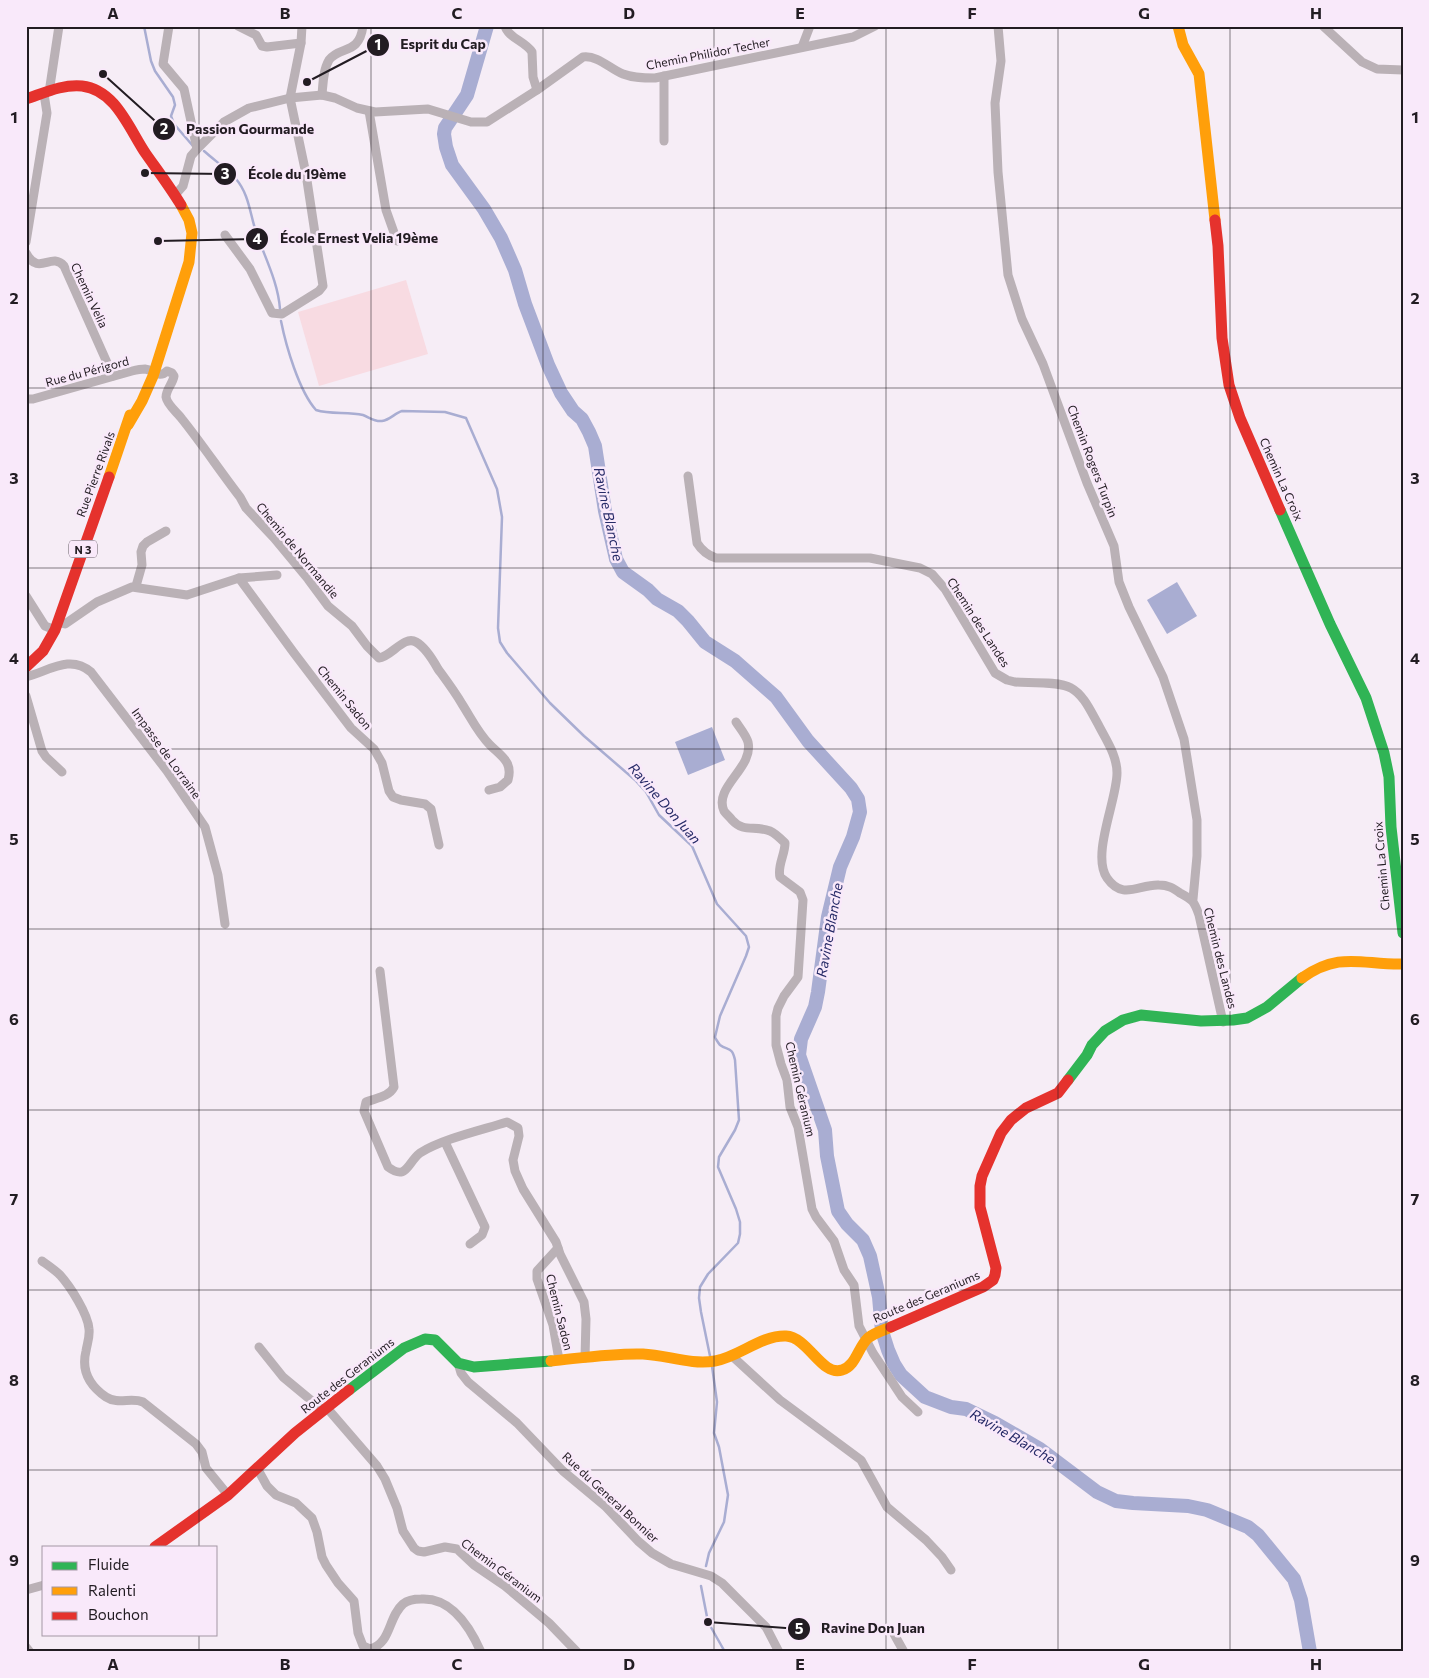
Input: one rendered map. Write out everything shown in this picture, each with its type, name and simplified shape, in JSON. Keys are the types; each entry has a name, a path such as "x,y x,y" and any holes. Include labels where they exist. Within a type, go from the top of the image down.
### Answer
{"street":[{"path":"26,242 59,26"},
{"path":"169,26 163,64 184,89 198,148"},
{"path":"238,26 256,35 262,46 301,43"},
{"path":"225,235 250,269 272,313 276,315 282,314 319,291 323,286 306,174 290,98 301,43 302,26"},
{"path":"322,95 328,63 333,56 355,45 362,34 363,26"},
{"path":"505,26 507,32 521,41 532,52 533,78 537,90"},
{"path":"802,47 810,26"},
{"name":"Chemin Philidor Techer","path":"175,195 183,186 189,162 198,148 232,116 248,108 290,98 322,95 335,98 357,108 375,112 428,109 472,122 487,122 537,90 572,62 586,56 592,57 622,74 632,77 664,76 853,37 875,26"},
{"name":"Chemin Rogers Turpin","path":"998,26 1001,61 995,103 998,172 1008,274 1022,319 1043,364 1087,483 1114,546 1119,582 1163,677 1184,739 1197,820 1198,856 1193,899"},
{"name":"Chemin La Croix","path":"1178,26 1184,49 1199,74 1218,246 1222,338 1229,385 1240,418 1330,624 1366,698 1384,753 1389,777 1391,827 1403,933"},
{"path":"1323,26 1362,62 1377,69 1403,70"},
{"path":"664,76 664,141"},
{"name":"Rue Pierre Rivals","path":"26,99 68,86 82,85 100,91 113,103 175,195 189,221 192,241 185,277 168,328 164,331 136,412 128,425 111,468 56,626 43,651 26,667"},
{"path":"369,111 386,210 397,241"},
{"name":"Chemin Velia","path":"26,253 30,261 35,264 56,261 64,266 113,376"},
{"path":"151,372 158,375 164,374 167,370 168,328"},
{"name":"Chemin de Normandie","path":"167,370 174,376 173,383 167,392 166,398 168,403 182,418 246,508 274,538 328,606 352,626 379,658 384,658 404,643 413,640 418,642 433,661 486,741 508,763 510,768 508,780 500,787 489,790"},
{"name":"Rue du Périgord","path":"26,399 33,400 132,371 151,372"},
{"name":"Chemin des Landes","path":"688,476 697,543 708,556 716,558 870,558 920,568 932,574 945,589 995,673 1007,680 1065,685 1075,691 1085,702 1112,750 1116,761 1116,786 1104,838 1102,859 1106,875 1120,889 1136,890 1158,885 1171,887 1193,899 1199,915 1223,1022"},
{"path":"136,586 142,566 141,552 143,546 166,531"},
{"path":"26,596 45,626 56,626 65,624 97,602 136,586 187,596 239,578 277,575"},
{"name":"Chemin Sadon","path":"239,578 351,728 374,749 382,763 389,791 393,797 426,804 431,809 440,845"},
{"name":"Impasse de Lorraine","path":"26,677 65,664 74,663 84,666 91,672 167,771 204,827 218,875 226,924"},
{"path":"26,696 42,751 62,772"},
{"name":"Chemin Géranium","path":"736,722 748,741 748,752 744,764 724,792 722,799 724,811 738,827 746,829 751,827 770,831 785,842 785,853 778,871 780,877 800,892 803,900 798,977 778,1008 776,1016 776,1045 780,1064 787,1080 790,1107 798,1127 812,1209 834,1241 844,1270 854,1285 859,1326 873,1353 897,1389 918,1412"},
{"name":"Route des Geraniums","path":"156,1546 228,1494 295,1433 399,1351 423,1339 432,1338 458,1363 474,1367 630,1354 652,1354 700,1363 732,1356 776,1337 793,1336 806,1346 826,1367 838,1371 848,1367 866,1338 994,1281 997,1272 996,1263 980,1207 980,1186 982,1176 1001,1133 1011,1120 1026,1108 1058,1093 1088,1055 1092,1045 1105,1031 1122,1020 1141,1016 1223,1022 1242,1020 1259,1013 1308,974 1323,965 1342,960 1403,964"},
{"name":"Chemin Sadon","path":"380,972 394,1087 392,1092 387,1095 366,1102 364,1111 388,1167 395,1172 402,1172 421,1153 446,1142 507,1122 518,1128 519,1136 512,1160 515,1171 523,1189 556,1242 584,1302 586,1319 585,1358"},
{"path":"446,1142 485,1227 482,1235 470,1244"},
{"name":"Chemin Sadon","path":"558,1248 537,1271 537,1279 553,1326 559,1360"},
{"path":"42,1261 55,1270 64,1280 88,1321 89,1335 84,1363 89,1380 100,1392 111,1399 124,1401 134,1399 143,1402 198,1446 202,1452 206,1468 228,1494"},
{"name":"Chemin Géranium","path":"258,1347 283,1377 326,1410 377,1466 385,1479 397,1508 403,1531 414,1548 424,1552 445,1547 458,1549 474,1564 505,1586 549,1623 577,1652"},
{"path":"732,1356 780,1400 861,1460 887,1507 926,1540 951,1570"},
{"name":"Rue du General Bonnier","path":"458,1363 461,1373 468,1382 517,1423 569,1477 605,1506 638,1541 661,1559 671,1564 711,1576 725,1585 766,1628 779,1652"},
{"path":"257,1468 267,1486 276,1495 296,1503 312,1518 326,1565 338,1583 354,1601 358,1633 363,1646 370,1649 380,1645 395,1615 404,1603 424,1598 444,1603 459,1615 473,1633 481,1652"},
{"path":"26,1590 42,1586"},
{"path":"894,1634 904,1652"},
{"path":"26,1647 30,1652"}],"shaded area":[{"path":"406,280 428,354 319,386 298,312"}],"water":[{"path":"1177,582 1197,616 1167,634 1147,600"},
{"path":"712,727 725,760 688,775 675,742"}],"waterway":[{"name":"Ravine Don Juan","path":"144,26 151,61 155,71 173,97 175,105 171,116 174,124 193,146"},
{"name":"Ravine Blanche","path":"487,26 467,95 445,128 446,147 452,165 484,209 501,238 515,270 525,304 548,365 561,393 573,411 582,419 595,446 605,511 616,559 623,572 657,599 678,611 705,642 735,661 776,697 808,741 851,788 858,799 860,812 853,837 840,867 828,917 815,1007 801,1039 799,1055 825,1130 827,1156 838,1211 847,1224 863,1240 870,1256 879,1297 882,1331 894,1364 901,1375 925,1397 951,1407 966,1409 995,1423 1040,1449 1097,1492 1116,1501 1188,1506 1207,1510 1248,1527 1258,1535 1294,1579 1301,1600 1310,1652"},
{"name":"Ravine Don Juan","path":"204,151 232,175 244,191 256,232 274,280 280,309"},
{"name":"Ravine Don Juan","path":"281,321 286,343 299,380 304,392 316,410 363,415 379,421 388,419 402,411 445,412 466,418 497,489 502,517 498,628 500,642 507,653 550,703 584,736 635,780 646,792 659,815 692,846 717,904 746,936 749,947 720,1016 715,1037 720,1045 731,1051 735,1060 739,1120 719,1157 718,1167 736,1209 740,1222 740,1234 738,1243 708,1274 700,1287 701,1312 710,1356"},
{"name":"Ravine Don Juan","path":"706,1566 709,1553 724,1522 728,1495 719,1447 714,1433 717,1402 712,1366"},
{"name":"Ravine Don Juan","path":"701,1586 708,1622 725,1652"}],"traffic: fast":[{"path":"1280,510 1330,624 1366,698 1384,753 1389,777 1391,827 1403,933"},
{"path":"1068,1080 1087,1055 1092,1045 1105,1031 1123,1020 1141,1015 1201,1021 1247,1018 1267,1007 1302,978"},
{"path":"349,1390 404,1348 425,1339 435,1340 458,1363 474,1367 551,1361"}],"traffic: slow":[{"path":"1178,26 1183,45 1199,74 1215,220"},
{"path":"128,425 142,401 153,376 189,262 192,233 189,220 181,205"},
{"path":"109,477 130,415"},
{"path":"1302,978 1316,970 1340,962 1403,964"},
{"path":"551,1361 632,1354 706,1362 724,1359 759,1342 786,1336 794,1338 821,1363 835,1371 842,1370 851,1365 868,1338 891,1327"}],"traffic: jam":[{"path":"26,99 68,86 82,86 94,89 104,95 120,112 181,205"},
{"path":"1215,220 1222,338 1229,385 1240,418 1280,510"},
{"path":"26,667 43,651 55,630 109,477"},
{"path":"891,1327 983,1287 993,1280 996,1268 980,1207 982,1176 1001,1133 1011,1120 1026,1108 1058,1093 1068,1080"},
{"path":"156,1546 228,1495 295,1433 349,1390"}],"place":[{"name":"Passion Gourmande","path":"103,74"},
{"name":"Esprit du Cap","path":"307,82"},
{"name":"École du 19ème","path":"145,173"},
{"name":"École Ernest Velia 19ème","path":"158,241"},
{"name":"Ravine Don Juan","path":"708,1622"}]}
